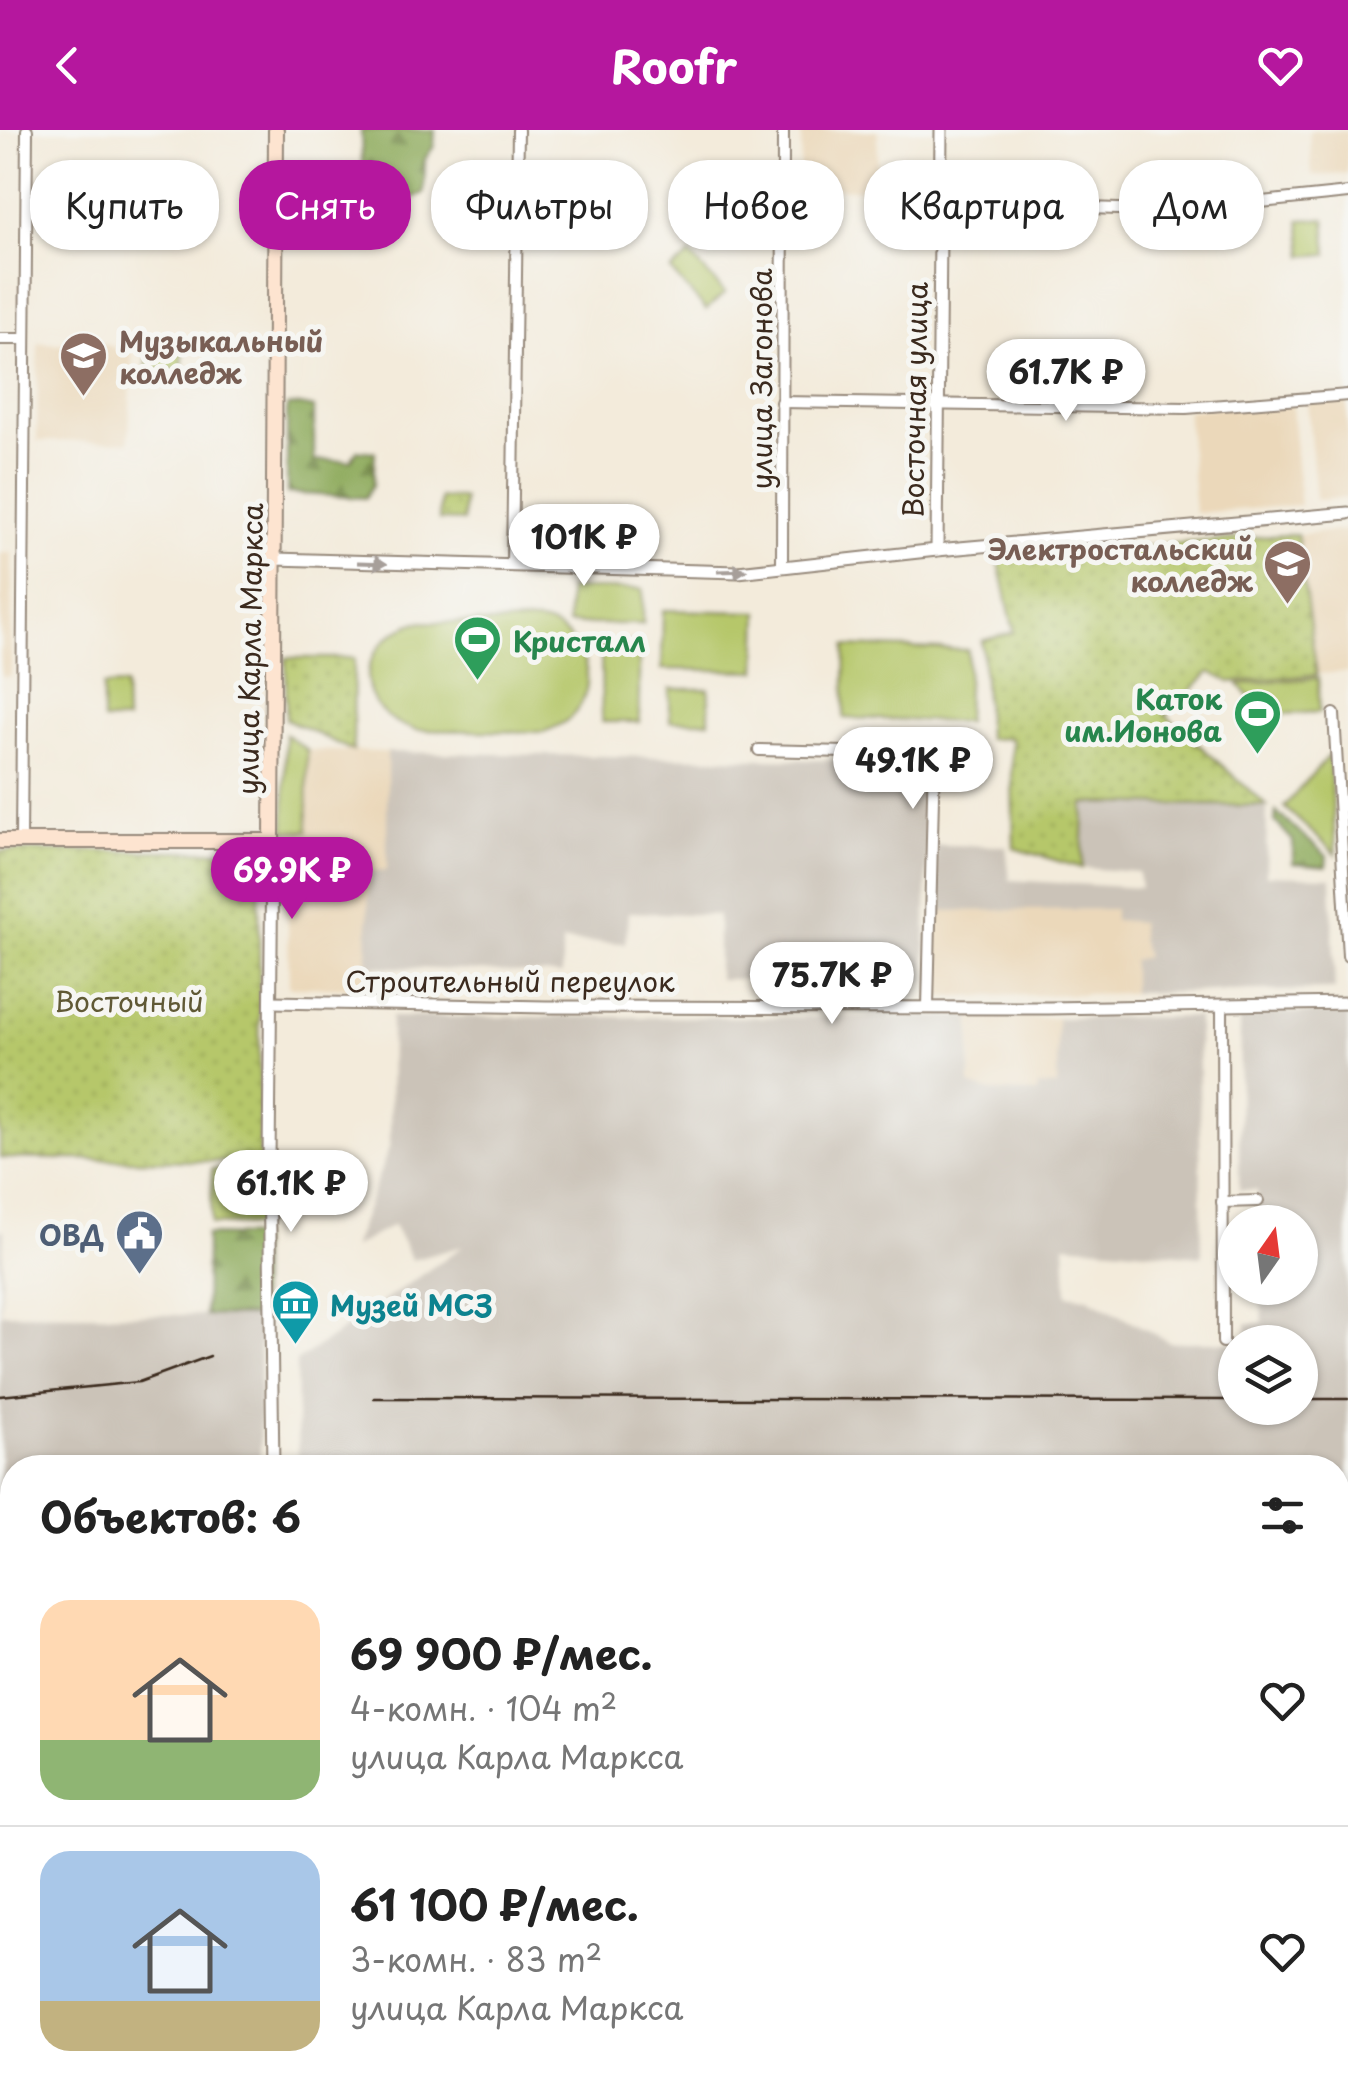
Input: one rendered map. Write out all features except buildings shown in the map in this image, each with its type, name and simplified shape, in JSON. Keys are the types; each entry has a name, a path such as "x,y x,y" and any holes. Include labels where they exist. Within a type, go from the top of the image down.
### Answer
{"main road":[{"name":"улица Карла Маркса","path":"272,841 276,130"},
{"path":"0,841 272,841"}],"street":[{"path":"22,841 26,130"},
{"path":"512,566 518,130"},
{"name":"улица Загонова","path":"782,567 783,130"},
{"name":"Восточная улица","path":"941,130 941,160"},
{"path":"1099,208 1175,211 1348,193"},
{"name":"Восточная улица","path":"938,550 940,250"},
{"path":"0,339 25,339"},
{"path":"782,402 1186,408 1348,395"},
{"path":"275,559 721,572 1348,514"},
{"path":"1334,714 1348,956"},
{"path":"759,750 934,754 928,1008"},
{"name":"улица Карла Маркса","path":"272,841 272,1455"},
{"name":"Строительный переулок","path":"271,1002 928,1008 1348,1003"},
{"path":"1222,1005 1223,1325"},
{"path":"1222,1202 1258,1201"}],"shaded area":[{"path":"802,130 878,130 878,160 864,160 864,190 844,189 844,160 800,160"},
{"path":"1309,130 1348,130 1348,174 1312,176"},
{"name":"Музыкальный колледж","path":"38,343 105,344 132,354 129,442 37,441"},
{"path":"1348,398 1348,498 1316,500 1307,401"},
{"path":"1292,402 1300,505 1195,513 1187,410"},
{"name":"Электростальский колледж","path":"1348,530 1348,672 1234,679 1225,541"},
{"path":"0,553 12,553 11,677 0,677"},
{"path":"285,734 308,750 387,752 387,871 370,871 368,966 378,968 377,988 289,987"},
{"path":"387,752 928,762 925,982 718,979 718,915 628,912 626,943 562,942 562,975 367,966 369,871 387,870"},
{"path":"1083,803 1267,806 1266,875 1331,877 1335,990 1132,993 1132,960 1146,957 1140,922 1114,920 1114,909 935,911 936,845 1006,846 1010,880 1140,888 1138,872 1082,868"},
{"path":"1115,909 1115,920 1141,921 1140,939 1146,958 1132,961 1132,993 934,997 935,911"},
{"path":"1240,1013 1348,1013 1348,1455 298,1455 296,1362 463,1246 412,1260 393,1225 352,1248 390,1145 391,1017 971,1017 970,1085 991,1092 1037,1093 1038,1086 1057,1087 1057,1018 1198,1017 1202,1256 1065,1244 1067,1294 1086,1297 1170,1342 1218,1342 1218,1425 1318,1425 1318,1325 1247,1325 1263,1323 1261,1305 1318,1305 1318,1205 1258,1205 1257,1190 1239,1190"},
{"path":"971,1017 1057,1018 1057,1087 1038,1093 990,1092 970,1086"},
{"path":"0,1230 4,1230 1,1313 259,1316 260,1455 0,1455"}],"green space":[{"path":"361,130 435,130 434,146 425,159 424,193 411,198 411,160 362,160"},
{"path":"1325,219 1328,254 1304,256 1300,220"},
{"path":"690,255 725,293 706,310 671,271"},
{"path":"148,351 183,352 182,370 147,368"},
{"path":"287,406 314,408 314,460 351,461 357,450 375,452 373,485 365,498 287,493"},
{"path":"440,498 463,498 463,521 439,520"},
{"path":"1297,534 1317,675 1230,682 1210,672 1166,715 1267,806 1084,803 1082,868 1014,848 1011,738 987,739 982,641 1014,632 998,558"},
{"path":"568,589 643,589 643,624 568,624"},
{"path":"663,610 759,612 757,671 662,669"},
{"name":"Кристалл","path":"417,622 534,622 554,627 571,640 583,658 587,679 580,706 565,722 543,732 416,730 394,721 370,693 371,661 396,632"},
{"path":"639,643 639,722 602,722 601,644"},
{"path":"846,646 968,650 966,722 844,718"},
{"path":"286,658 354,658 353,751 286,719"},
{"path":"1318,678 1320,712 1264,715 1239,684"},
{"path":"125,685 126,721 103,721 103,686"},
{"path":"670,689 709,689 709,721 670,721"},
{"path":"285,734 307,750 308,831 285,831"},
{"path":"1329,755 1336,854 1284,807"},
{"path":"1276,812 1327,856 1326,866 1293,863 1293,841 1275,821"},
{"name":"Восточный","path":"0,851 259,851 260,1162 0,1158"},
{"path":"212,1169 259,1169 264,1226 211,1224"},
{"path":"206,1235 260,1236 259,1316 205,1315"}],"railway":[{"path":"0,1396 139,1382 210,1356"},
{"path":"374,1398 1218,1400"},
{"path":"1318,1399 1348,1399"}],"place":[{"name":"Музыкальный колледж","path":"84,398"},
{"name":"Электростальский колледж","path":"1288,606"},
{"name":"Кристалл","path":"478,682"},
{"name":"Каток им.Ионова","path":"1257,756"},
{"name":"ОВД","path":"139,1276"},
{"name":"Музей МСЗ","path":"295,1346"}]}
